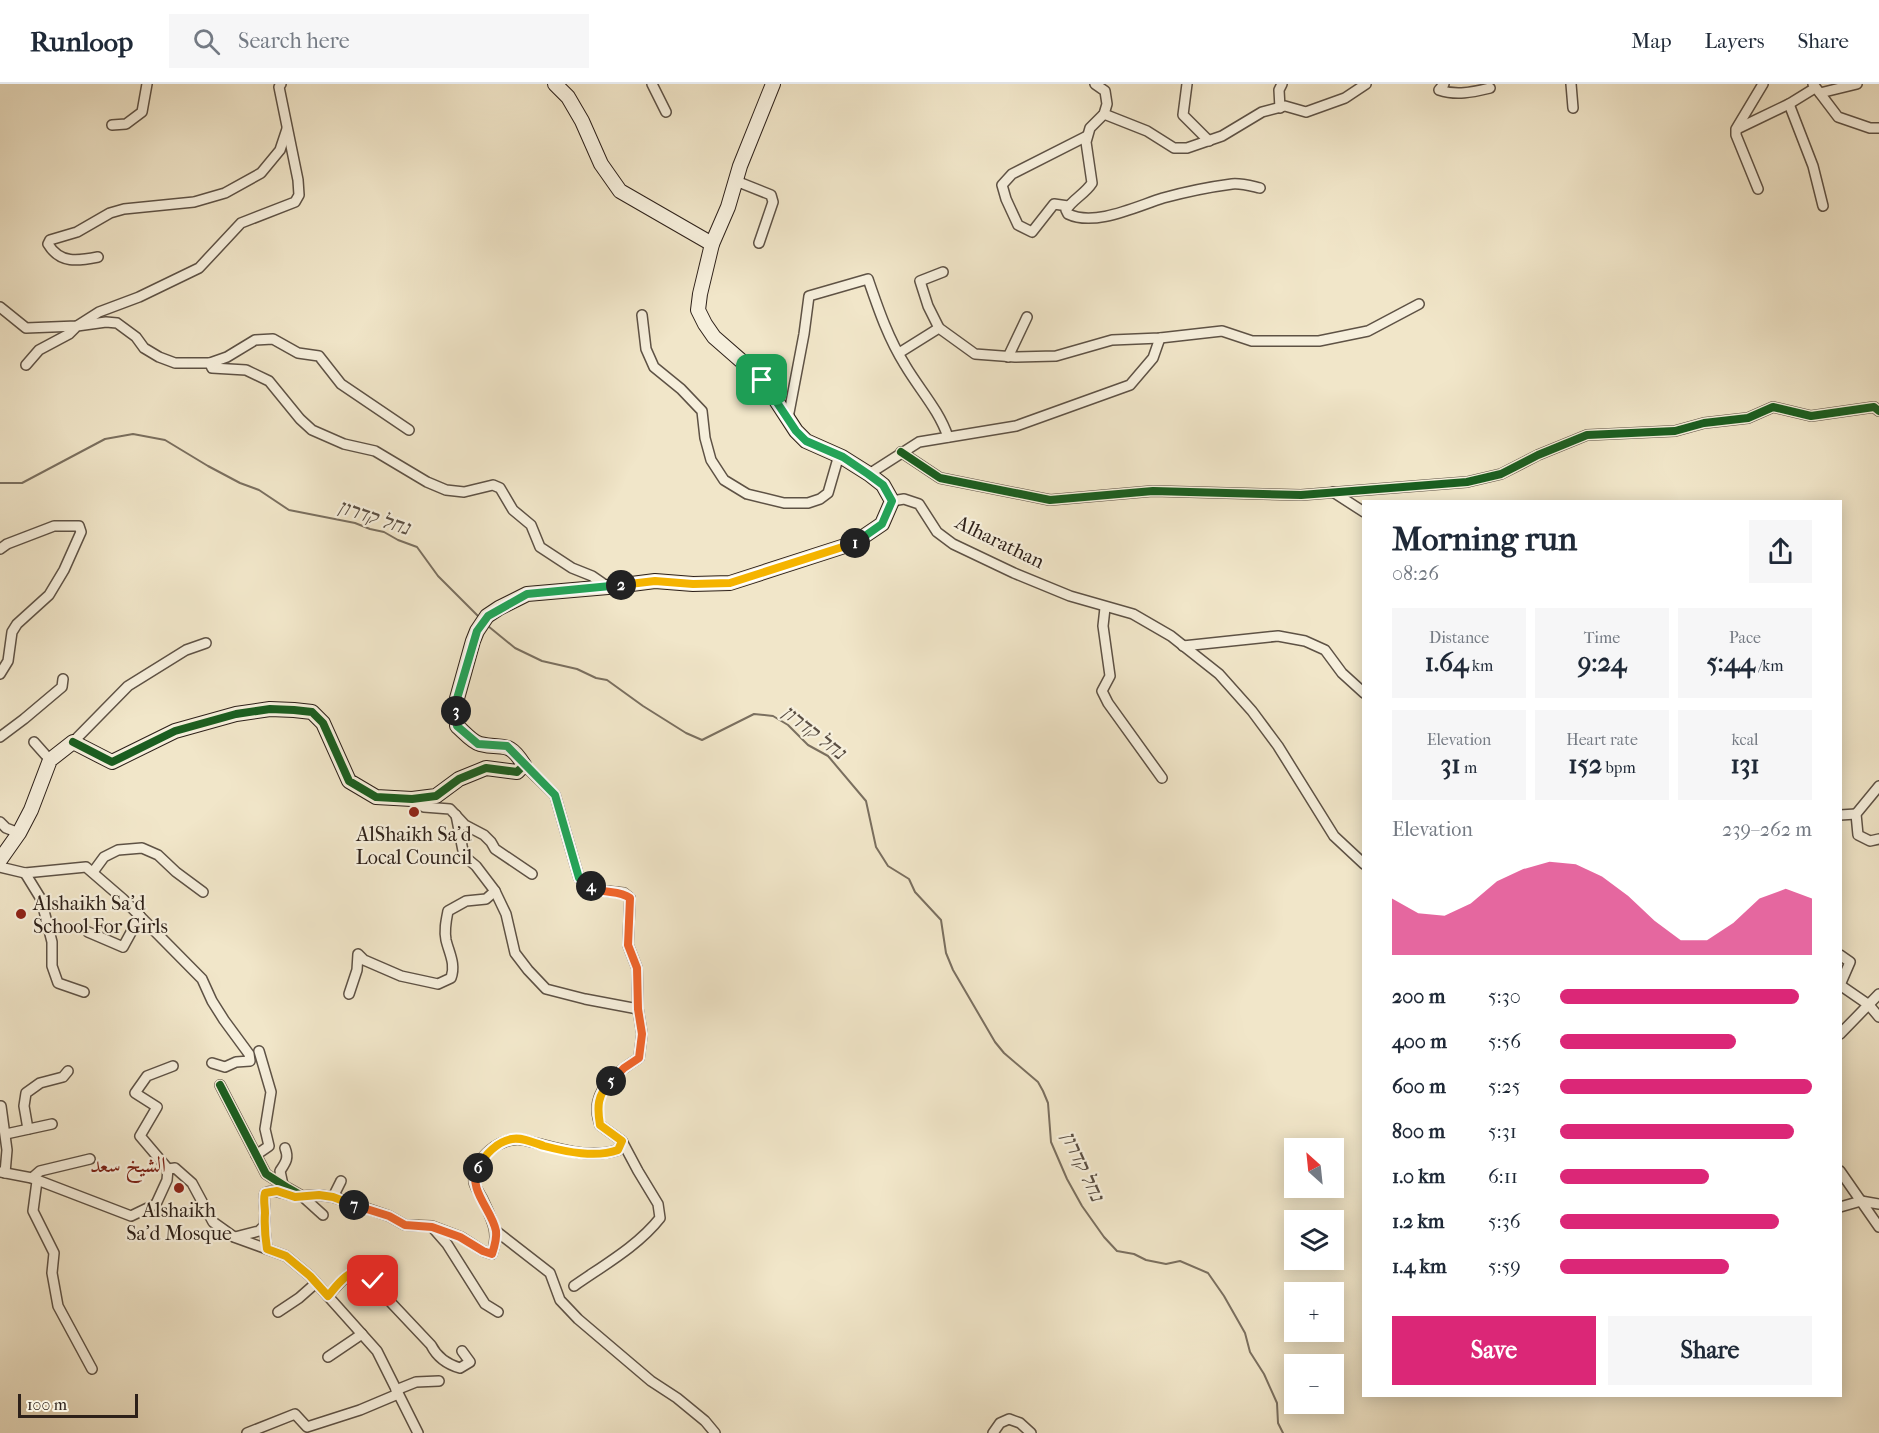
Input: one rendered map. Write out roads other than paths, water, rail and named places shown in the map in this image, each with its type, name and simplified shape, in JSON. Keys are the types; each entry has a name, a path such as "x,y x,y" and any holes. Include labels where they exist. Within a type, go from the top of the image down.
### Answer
{"street":[{"path":"112,125 126,124 142,112 147,84"},
{"path":"26,365 39,351 69,334 99,312 139,297 198,268 241,223 295,202 299,195 298,180 280,84"},
{"path":"555,84 568,97 582,121 601,164 620,191 712,244"},
{"path":"652,84 666,112"},
{"path":"574,1286 625,1251 651,1229 660,1218 658,1204 622,1141 600,1125 597,1110 602,1090 624,1068 639,1058 642,1034 638,1009 637,968 628,945 630,898 624,893 596,890 579,878 555,795 507,746 478,744 457,726 456,702 477,631 488,616 527,594 655,581 693,584 730,583 854,543 882,524 892,501 883,485 839,455 806,441 796,431 762,380 714,338 698,310 712,244 773,84"},
{"path":"1095,84 1106,91 1107,104 1104,114 1090,128 1087,136 1092,183 1088,190 1068,206 1066,210 1068,214 1074,217 1115,214 1162,199 1235,183 1260,188"},
{"path":"1187,84 1184,116 1209,141"},
{"path":"1280,108 1279,90 1282,84"},
{"path":"1104,114 1147,131 1174,148 1188,148 1222,136 1262,112 1286,106 1306,111 1345,98 1366,84"},
{"path":"1444,84 1439,90 1449,93 1467,93 1490,88"},
{"path":"1571,84 1573,108"},
{"path":"1758,189 1736,135 1736,129 1763,84"},
{"path":"1736,129 1789,104 1816,88 1857,84"},
{"path":"1816,88 1838,117 1879,129"},
{"path":"1789,104 1813,166 1823,206"},
{"path":"98,257 70,261 60,257 48,244 50,240 77,232 110,213 124,209 194,202 225,193 261,173 280,150 288,127"},
{"path":"1068,206 1054,204 1032,232 1018,225 1002,185 1012,174 1087,136"},
{"path":"736,181 771,195 773,202 759,243"},
{"path":"943,272 920,281 928,306 939,328 975,354 1008,357 1056,356 1112,340 1160,338 1222,331 1252,341 1319,341 1368,332 1419,304"},
{"path":"788,418 809,296 868,279 883,321 898,353 942,422 948,437"},
{"path":"0,306 26,328 117,323 136,337 144,348 175,363 210,363 227,357 255,340 273,339 297,353 319,356 341,384 409,430"},
{"path":"642,315 646,349 654,367 681,389 702,411 705,438 711,460 724,480 747,494 784,503 808,503 828,493 839,455"},
{"path":"1008,357 1027,317"},
{"path":"898,353 939,328"},
{"path":"868,474 919,442 1016,426 1130,385 1153,358 1160,338"},
{"path":"210,363 212,368 246,370 269,381 312,430 344,444 375,451 426,482 446,490 464,492 493,485 500,488 513,510 531,525 540,547 572,568 592,576 608,587"},
{"path":"901,452 940,478 1050,500 1153,490 1301,495 1467,482 1501,474 1538,455 1587,435 1675,431 1704,423 1748,418 1773,407 1811,416 1874,407 1879,411"},
{"path":"1333,492 1362,512"},
{"name":"Alharathan","path":"892,501 904,498 919,504 937,532 953,544 1070,596 1132,614 1171,636 1219,674 1252,711 1278,746 1334,836 1362,862"},
{"path":"0,549 7,544 54,526 79,526 81,532 64,570 49,595 17,624 12,632 8,660 0,674"},
{"path":"1105,608 1103,626 1110,676 1102,691 1107,704 1162,778"},
{"path":"1183,646 1278,636 1305,641 1325,650 1342,673 1362,691"},
{"path":"0,860 19,833 31,810 50,760 73,742 128,686 186,650 206,643"},
{"path":"0,736 62,687 63,679"},
{"path":"73,742 112,762 175,731 236,714 270,709 312,712 323,723 349,781 376,797 412,799 436,796 459,779 486,768 518,772 524,765"},
{"path":"34,742 50,760"},
{"path":"1879,786 1857,814 1858,835 1870,841 1879,839"},
{"path":"412,799 424,807 450,809 465,825 484,834 495,849 532,874"},
{"path":"1842,815 1857,814"},
{"path":"456,815 464,856 476,866 495,891 506,914 515,953 528,970 546,989 638,1009"},
{"path":"0,822 6,828 19,833"},
{"path":"93,872 104,857 118,850 142,848 158,855 203,892"},
{"path":"0,867 25,873 86,867 93,872 202,979 212,1001 249,1054 250,1060 236,1062 225,1067 212,1063"},
{"path":"25,873 41,899 52,942 52,966 58,983 84,992"},
{"path":"349,994 357,970 358,954 371,964 401,976 438,984 451,978 454,969 444,927 448,911 466,901 486,898 495,891"},
{"path":"88,932 123,947 140,916"},
{"path":"1842,956 1850,962 1842,980"},
{"path":"1842,986 1869,1005 1879,1017"},
{"path":"1842,1032 1879,994"},
{"path":"256,1155 269,1146 266,1129 271,1092 259,1051"},
{"path":"1,1106 8,1150 2,1172 50,1184 131,1216 156,1204 167,1180 168,1168 140,1136 157,1107 135,1093 147,1076 173,1066"},
{"path":"28,1129 24,1106 26,1093 40,1083 63,1077 68,1071"},
{"path":"220,1085 266,1174 302,1196 323,1215"},
{"path":"6,1134 51,1124"},
{"path":"622,1141 618,1150 609,1153 580,1153 513,1138 494,1147 478,1166 474,1183 496,1231 550,1273 560,1300 578,1319 651,1381 677,1398 705,1421 715,1433"},
{"path":"283,1185 280,1171 287,1161 288,1155 285,1148"},
{"path":"90,1159 40,1171 35,1179 33,1211 54,1253 52,1273 58,1306 92,1369"},
{"path":"168,1168 175,1168 192,1183 213,1222 234,1237 286,1256 316,1283 377,1351 418,1433"},
{"path":"1842,1174 1879,1227"},
{"path":"333,1197 341,1181"},
{"path":"267,1249 263,1227 265,1214 263,1199 265,1193 277,1191 295,1197 319,1195 333,1197 389,1216 405,1225 432,1227 460,1237 492,1254 496,1231"},
{"path":"1842,1206 1861,1201 1879,1204"},
{"path":"234,1237 259,1231 263,1227"},
{"path":"432,1227 447,1244 485,1304 498,1312"},
{"path":"328,1296 343,1278 356,1270 365,1271 381,1292 430,1345 436,1355 460,1368 471,1362 462,1352"},
{"path":"278,1312 316,1283"},
{"path":"328,1358 362,1334"},
{"path":"247,1433 295,1414 307,1427 360,1410 416,1382 439,1381"},
{"path":"993,1433 1000,1423 1009,1419 1020,1423 1030,1433"}],"waterway":[{"name":"נחל קדרון","path":"0,483 22,483 105,439 133,434 165,440 208,466 259,490 289,510 355,523 384,532 417,547 438,576 480,618"},
{"name":"נחל קדרון","path":"488,626 515,648 542,661 577,669 596,678 607,680 643,706 686,733 702,740 754,714 773,716 788,725 808,745 828,756 866,801 876,847 888,866 909,879 915,892 941,920 946,953 953,970 995,1042 1004,1053 1038,1082 1048,1103 1051,1142 1082,1206 1117,1251 1166,1264 1180,1261 1208,1273 1245,1333 1250,1352 1264,1374 1277,1403 1278,1423 1283,1433"}],"place":[{"name":"AlShaikh Sa'd Local Council","path":"414,812"},
{"name":"Alshaikh Sa'd School For Girls","path":"21,914"},
{"name":"Alshaikh Sa'd Mosque","path":"179,1188"}],"district":[{"name":"الشيخ سعد","path":"128,1165"}]}
